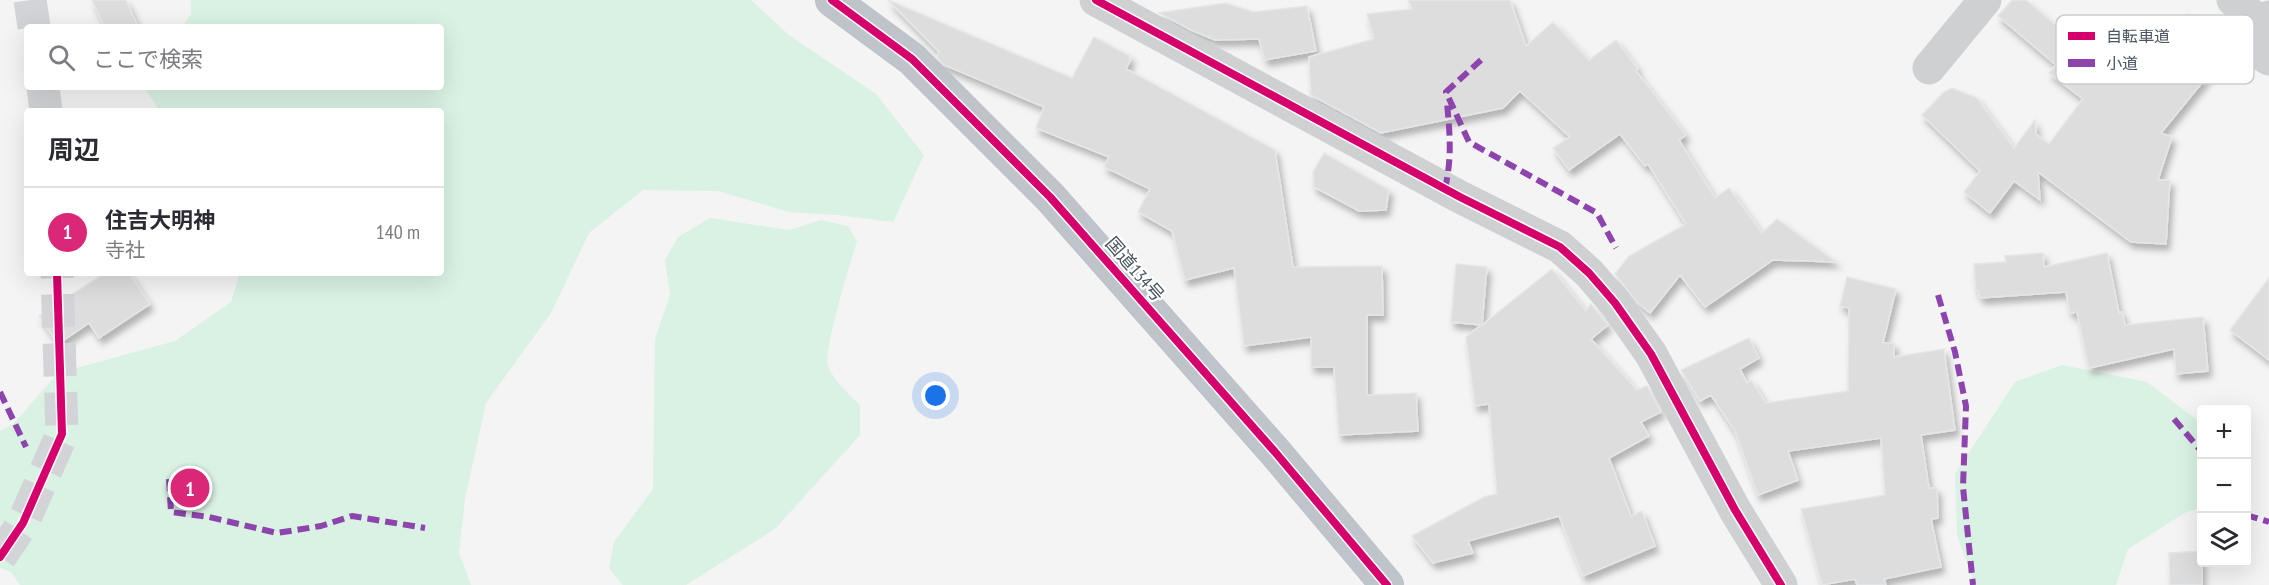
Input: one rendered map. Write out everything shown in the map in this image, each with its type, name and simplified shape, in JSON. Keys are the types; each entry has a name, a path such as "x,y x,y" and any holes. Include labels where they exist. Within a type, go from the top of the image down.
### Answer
{"highway":[{"name":"国道134号","path":"832,0 912,59 1050,196 1387,585"}],"street":[{"path":"1095,0 1460,197 1560,247 1589,273 1615,303 1651,354 1735,510 1781,585"},
{"path":"1929,68 1985,0"},
{"path":"2233,0 2265,20 2256,29 2254,38 2256,47 2262,56 2269,59"}],"green space":[{"path":"191,0 751,0 789,35 876,94 924,155 893,222 789,212 718,191 643,190 589,233 551,313 486,403 465,499 459,553 471,585 20,585 11,572 0,568 0,431 14,423 58,373 175,341 231,302 239,276 444,276 444,108 158,108 146,90 444,90 444,24 184,24 191,14"},
{"path":"710,218 789,230 821,220 848,226 857,241 833,325 828,366 838,382 860,405 860,435 775,529 686,585 623,585 609,569 614,542 653,489 655,339 670,295 665,260 678,237"},
{"path":"2062,365 2147,382 2197,420 2197,510 2188,511 2128,549 2116,585 1975,585 1957,535 1955,474 2015,382"}],"building":[{"path":"92,0 126,0 137,24 104,24"},
{"path":"888,0 1072,78 1094,37 1130,56 1131,59 1126,69 1275,150 1293,267 1382,266 1383,315 1367,315 1367,395 1416,393 1418,431 1339,435 1334,367 1311,367 1311,337 1244,346 1234,268 1185,280 1172,231 1138,212 1150,189 1104,167 1109,157 1036,128 1044,107 944,65 937,57 939,52"},
{"path":"1408,0 1510,0 1526,46 1553,22 1589,60 1616,40 1638,69 1636,71 1686,135 1679,140 1715,198 1729,188 1762,233 1777,219 1836,262 1773,260 1705,307 1680,275 1650,313 1638,303 1615,274 1629,256 1686,224 1648,164 1645,166 1620,134 1569,170 1553,148 1570,137 1520,91 1503,108 1381,133 1311,95 1309,57 1374,39 1367,14 1412,9"},
{"path":"2012,0 2026,0 2056,25 2056,65 1998,16"},
{"path":"1225,3 1254,12 1307,6 1316,51 1265,60 1259,39 1215,40 1159,13"},
{"path":"2056,65 2056,78 2049,73"},
{"path":"2063,84 2201,84 2161,133 2172,137 2158,180 2170,180 2166,244 2131,242 2038,172 2040,200 2014,181 1990,213 1964,192 1980,171 1922,115 1944,92 1952,88 1977,98 2014,148 2035,120 2036,134 2049,144 2083,99"},
{"path":"1324,153 1389,190 1386,210 1359,211 1314,187 1313,172"},
{"path":"2043,253 2044,267 2107,253 2119,313 2122,312 2125,325 2203,317 2208,371 2176,374 2174,349 2089,368 2077,312 2070,313 2066,292 1980,298 1979,291 1976,291 1974,264 2006,262 2005,256"},
{"path":"1456,264 1487,267 1482,325 1552,269 1586,311 1591,304 1608,325 1591,339 1637,390 1647,386 1661,412 1641,422 1649,436 1609,458 1631,516 1642,511 1655,546 1583,576 1559,516 1468,541 1473,553 1433,563 1412,536 1484,497 1497,494 1489,404 1475,406 1466,337 1481,325 1451,322"},
{"path":"100,276 131,276 150,304 99,338 89,323 58,344 39,316"},
{"path":"1847,277 1896,289 1883,343 1894,343 1894,357 1944,349 1955,430 1921,435 1929,488 1937,488 1938,518 1931,519 1941,567 1884,579 1886,585 1857,585 1855,579 1822,585 1801,509 1885,495 1881,438 1788,451 1798,480 1758,495 1735,431 1711,395 1700,401 1681,370 1749,338 1759,358 1740,369 1747,383 1751,380 1766,403 1848,391 1849,308 1840,306"},
{"path":"2269,278 2269,360 2230,330"},
{"path":"2197,551 2197,567 2202,567 2202,585 2170,585 2169,553"}],"tunnel":[{"path":"30,0 34,24"},
{"path":"43,90 46,108"},
{"path":"0,557 23,523 62,434 57,276"}],"marked path":[{"path":"1481,60 1446,92 1469,142 1597,213 1616,248"},
{"path":"1445,189 1450,146 1447,103"},
{"path":"1938,295 1955,352 1966,406 1963,487 1973,585"},
{"path":"0,392 26,447"},
{"path":"2174,419 2197,446"},
{"path":"169,479 171,512 209,517 277,533 321,526 352,516 425,528"},
{"path":"2251,517 2269,522"}],"cycle path":[{"path":"832,0 912,59 1050,197 1275,452 1387,585"},
{"path":"1096,0 1460,197 1560,247 1589,273 1615,303 1651,354 1735,510 1781,585"},
{"path":"0,557 23,523 62,434 57,276"}],"place":[{"name":"住吉大明神","path":"190,488"}]}
